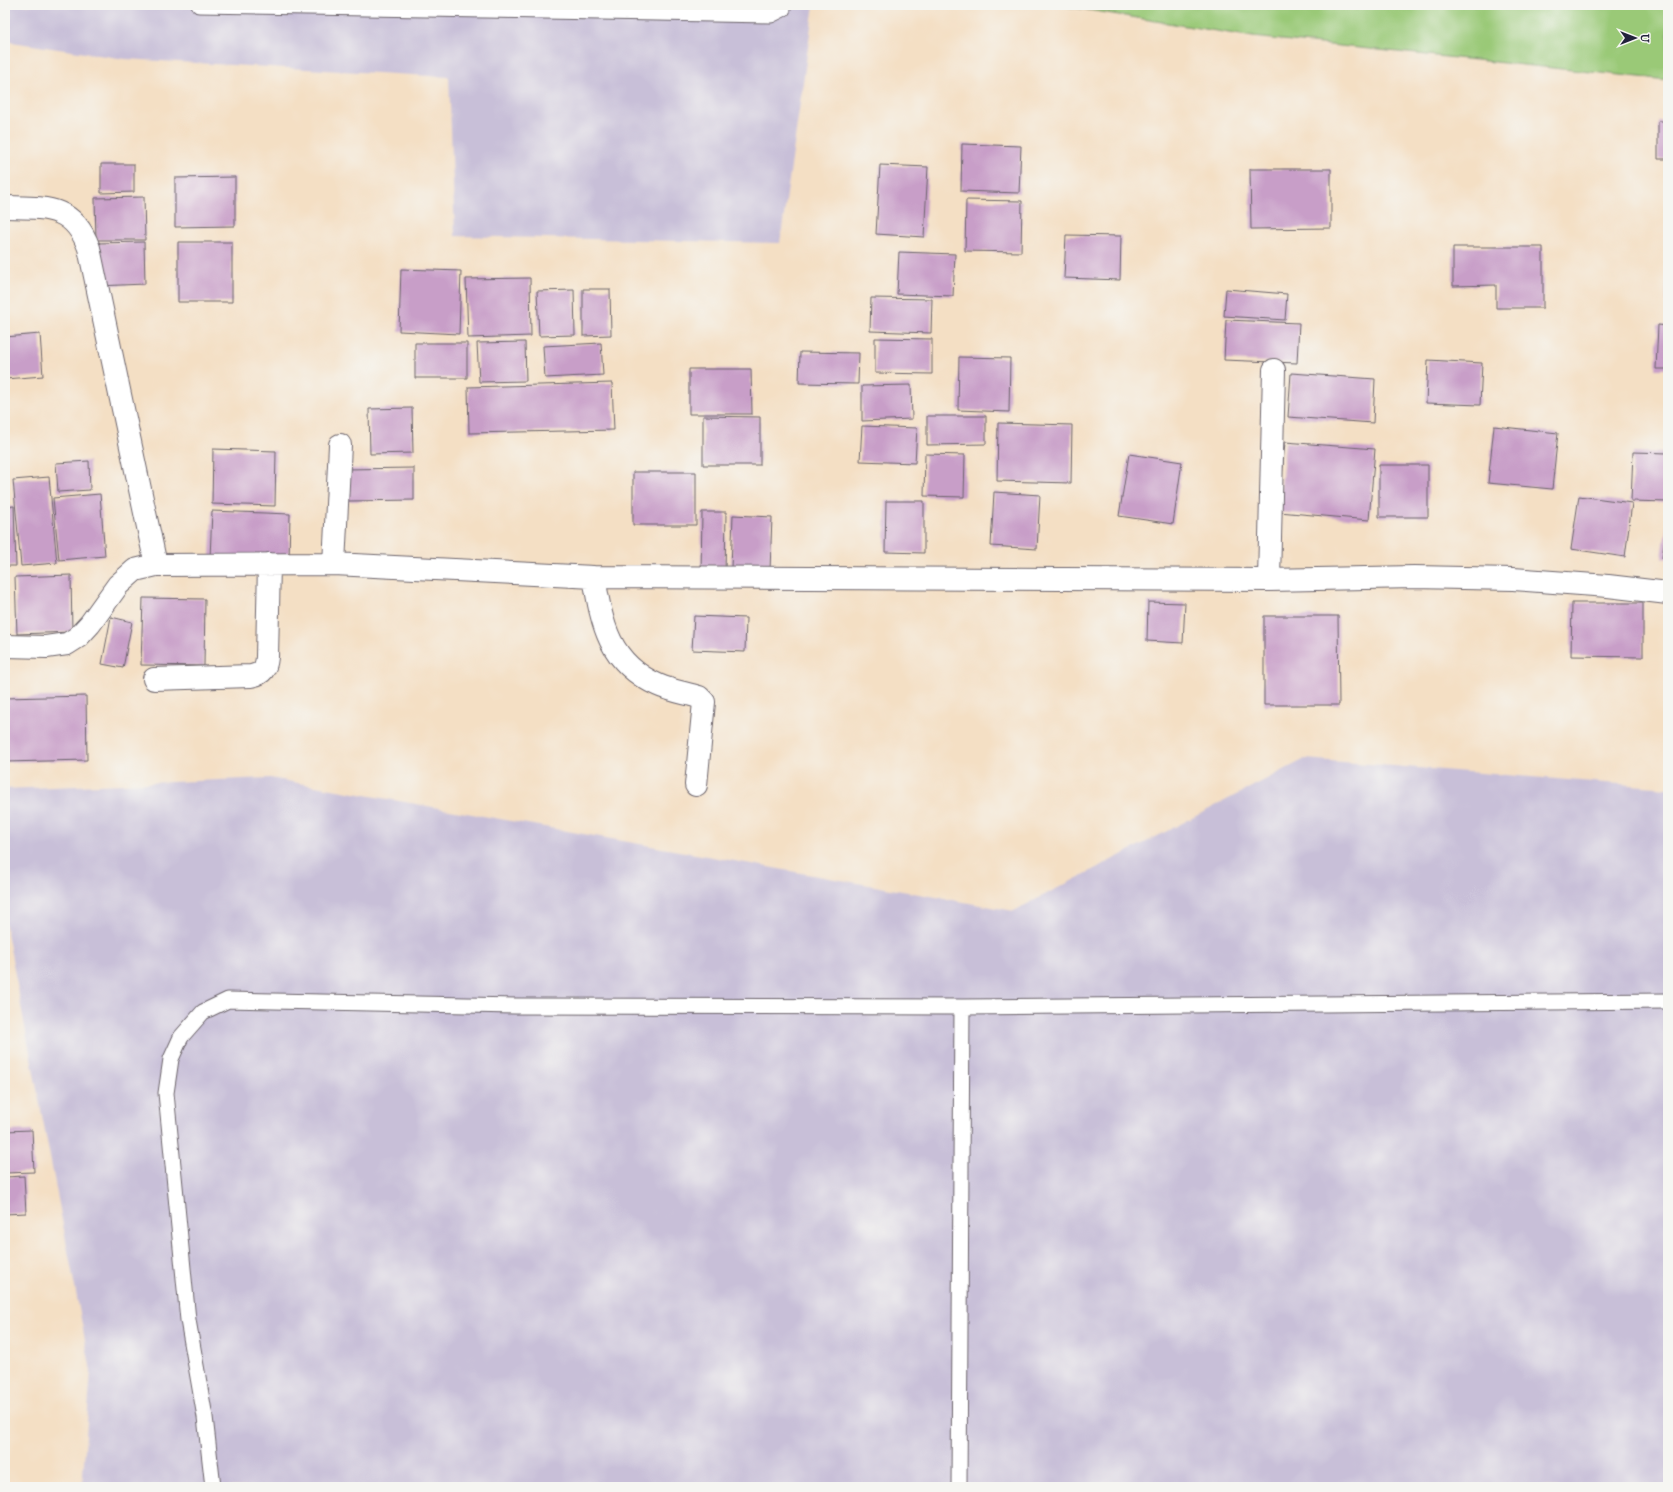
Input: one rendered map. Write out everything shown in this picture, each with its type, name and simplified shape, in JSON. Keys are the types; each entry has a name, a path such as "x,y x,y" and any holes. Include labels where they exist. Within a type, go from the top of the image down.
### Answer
{"street":[{"path":"5,207 41,208 53,210 71,219 77,224 84,235 89,248 156,565"},
{"path":"1269,580 1274,370"},
{"path":"334,564 340,445"},
{"path":"154,679 251,676 263,671 266,666 267,657 269,564"},
{"path":"5,646 46,647 67,644 78,637 90,624 118,585 135,570 156,565 334,564 594,577 1269,580 1414,577 1513,579 1608,586 1668,594"},
{"path":"594,577 601,615 612,644 623,661 634,672 658,686 699,697 704,702 696,785"}],"lane":[{"path":"199,5 771,15 783,9 784,5"},
{"path":"213,1487 204,1417 188,1320 166,1093 172,1059 181,1037 203,1012 228,1000 515,1006 962,1007 1668,1000"},
{"path":"959,1487 962,1007"}],"shaded area":[{"path":"5,5 814,5 780,243 455,236 449,77 125,59 5,41"},
{"path":"1305,759 1668,788 1668,1487 82,1487 91,1371 5,922 5,789 270,778 1014,911"}],"green space":[{"path":"1058,5 1668,5 1668,80 1253,37"}],"building":[{"path":"5,81 8,81 8,120 5,120"},
{"path":"1658,121 1668,121 1668,159 1658,159"},
{"path":"962,144 1021,146 1019,193 961,191"},
{"path":"101,164 134,164 134,192 101,193"},
{"path":"880,165 928,167 924,237 876,234"},
{"path":"1250,169 1331,169 1331,228 1251,229"},
{"path":"235,177 235,226 175,227 175,178"},
{"path":"144,197 145,240 96,240 95,198"},
{"path":"966,200 1022,201 1021,252 965,251"},
{"path":"1066,235 1121,236 1120,280 1064,278"},
{"path":"144,242 145,284 97,286 96,243"},
{"path":"178,242 232,242 232,302 178,302"},
{"path":"1453,247 1543,247 1543,308 1496,308 1496,285 1453,286"},
{"path":"899,252 955,254 953,296 897,294"},
{"path":"401,269 461,271 459,334 399,331"},
{"path":"530,278 531,336 468,338 466,279"},
{"path":"1666,284 1668,284 1668,317 1666,317"},
{"path":"583,289 610,289 611,335 583,336"},
{"path":"1226,289 1287,294 1285,320 1224,316"},
{"path":"574,290 575,335 539,336 537,291"},
{"path":"871,298 932,299 931,333 870,331"},
{"path":"1226,320 1299,323 1297,363 1224,360"},
{"path":"1658,325 1668,326 1668,369 1656,369"},
{"path":"40,334 43,376 5,379 5,337"},
{"path":"875,338 932,339 932,374 875,373"},
{"path":"525,342 526,381 479,382 477,343"},
{"path":"415,343 467,343 467,378 415,378"},
{"path":"601,343 603,375 545,378 543,346"},
{"path":"800,352 859,353 858,384 799,383"},
{"path":"959,357 1010,358 1009,412 958,410"},
{"path":"1428,360 1482,363 1480,405 1426,403"},
{"path":"689,369 751,369 752,414 689,414"},
{"path":"1291,373 1375,379 1373,423 1288,417"},
{"path":"612,383 614,430 469,433 468,387"},
{"path":"911,385 912,419 862,421 862,386"},
{"path":"412,408 413,453 370,454 369,409"},
{"path":"703,416 760,417 760,465 703,465"},
{"path":"927,416 986,416 986,444 927,445"},
{"path":"998,423 1072,425 1071,483 997,481"},
{"path":"862,426 917,428 915,463 860,461"},
{"path":"1494,426 1558,433 1552,489 1488,483"},
{"path":"1285,442 1375,449 1369,520 1279,512"},
{"path":"213,449 276,451 275,506 212,504"},
{"path":"1633,452 1668,453 1668,502 1631,501"},
{"path":"925,454 965,455 964,497 924,496"},
{"path":"1129,454 1182,462 1173,524 1119,516"},
{"path":"89,461 90,490 58,492 56,463"},
{"path":"1379,465 1428,465 1428,517 1379,517"},
{"path":"414,468 414,500 348,501 347,469"},
{"path":"633,472 696,472 696,525 633,525"},
{"path":"49,477 57,563 21,566 13,480"},
{"path":"994,492 1040,495 1037,549 991,546"},
{"path":"100,494 105,556 59,560 53,498"},
{"path":"1579,496 1632,503 1625,557 1571,549"},
{"path":"886,501 924,501 924,553 885,552"},
{"path":"14,506 16,566 5,566 5,507"},
{"path":"212,511 290,514 289,561 210,558"},
{"path":"702,512 726,512 725,574 701,574"},
{"path":"733,515 772,517 770,570 731,568"},
{"path":"1668,524 1668,559 1662,558"},
{"path":"71,575 72,632 17,634 15,577"},
{"path":"143,598 205,599 204,666 141,665"},
{"path":"1148,602 1185,603 1183,643 1147,641"},
{"path":"1572,603 1643,603 1643,657 1571,656"},
{"path":"694,616 746,618 745,652 692,650"},
{"path":"1264,616 1338,616 1339,705 1264,705"},
{"path":"111,617 132,622 123,668 102,664"},
{"path":"86,696 87,760 5,762 5,698"},
{"path":"32,1130 34,1172 5,1173 5,1131"},
{"path":"24,1176 26,1213 5,1214 5,1177"}]}
